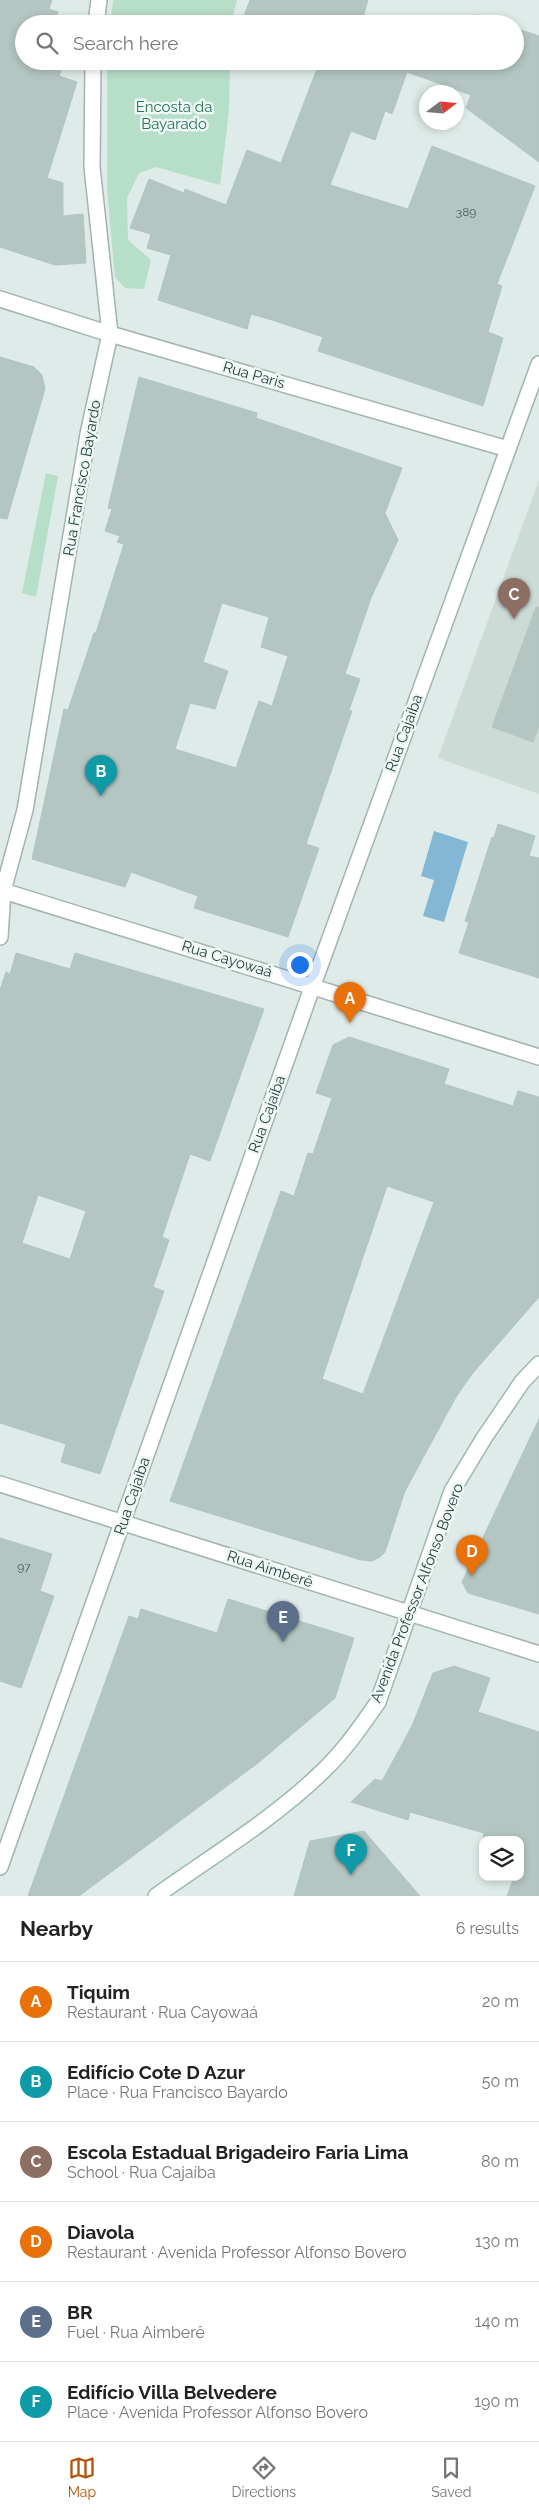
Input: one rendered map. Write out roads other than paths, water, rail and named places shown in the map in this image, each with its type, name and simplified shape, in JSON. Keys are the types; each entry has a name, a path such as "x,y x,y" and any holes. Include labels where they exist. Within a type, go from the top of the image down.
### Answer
{"street":[{"path":"98,15 100,0"},
{"name":"Rua Francisco Bayardo","path":"0,937 1,891 25,810 88,434 110,334 92,167 93,70"},
{"name":"Rua Paris","path":"0,300 110,334 508,449"},
{"name":"Rua Cajaíba","path":"0,1867 313,985 539,364"},
{"name":"Rua Cayowaá","path":"1,891 313,985 539,1057"},
{"name":"Avenida Professor Alfonso Bovero","path":"156,1896 284,1805 324,1770 357,1732 378,1702 452,1491 484,1438 522,1382 539,1364"},
{"name":"Rua Aimberê","path":"0,1484 539,1654"}],"water":[{"path":"434,831 468,842 444,922 423,916 434,880 421,876"}],"place":[{"name":"Escola Estadual Brigadeiro Faria Lima","path":"514,619"},
{"name":"Edifício Cote D Azur","path":"101,796"},
{"name":"Tiquim","path":"350,1023"},
{"name":"Diavola","path":"472,1576"},
{"name":"BR","path":"283,1642"},
{"name":"Edifício Villa Belvedere","path":"351,1875"}],"park label":[{"name":"Encosta da Bayarado","path":"174,116"}]}
